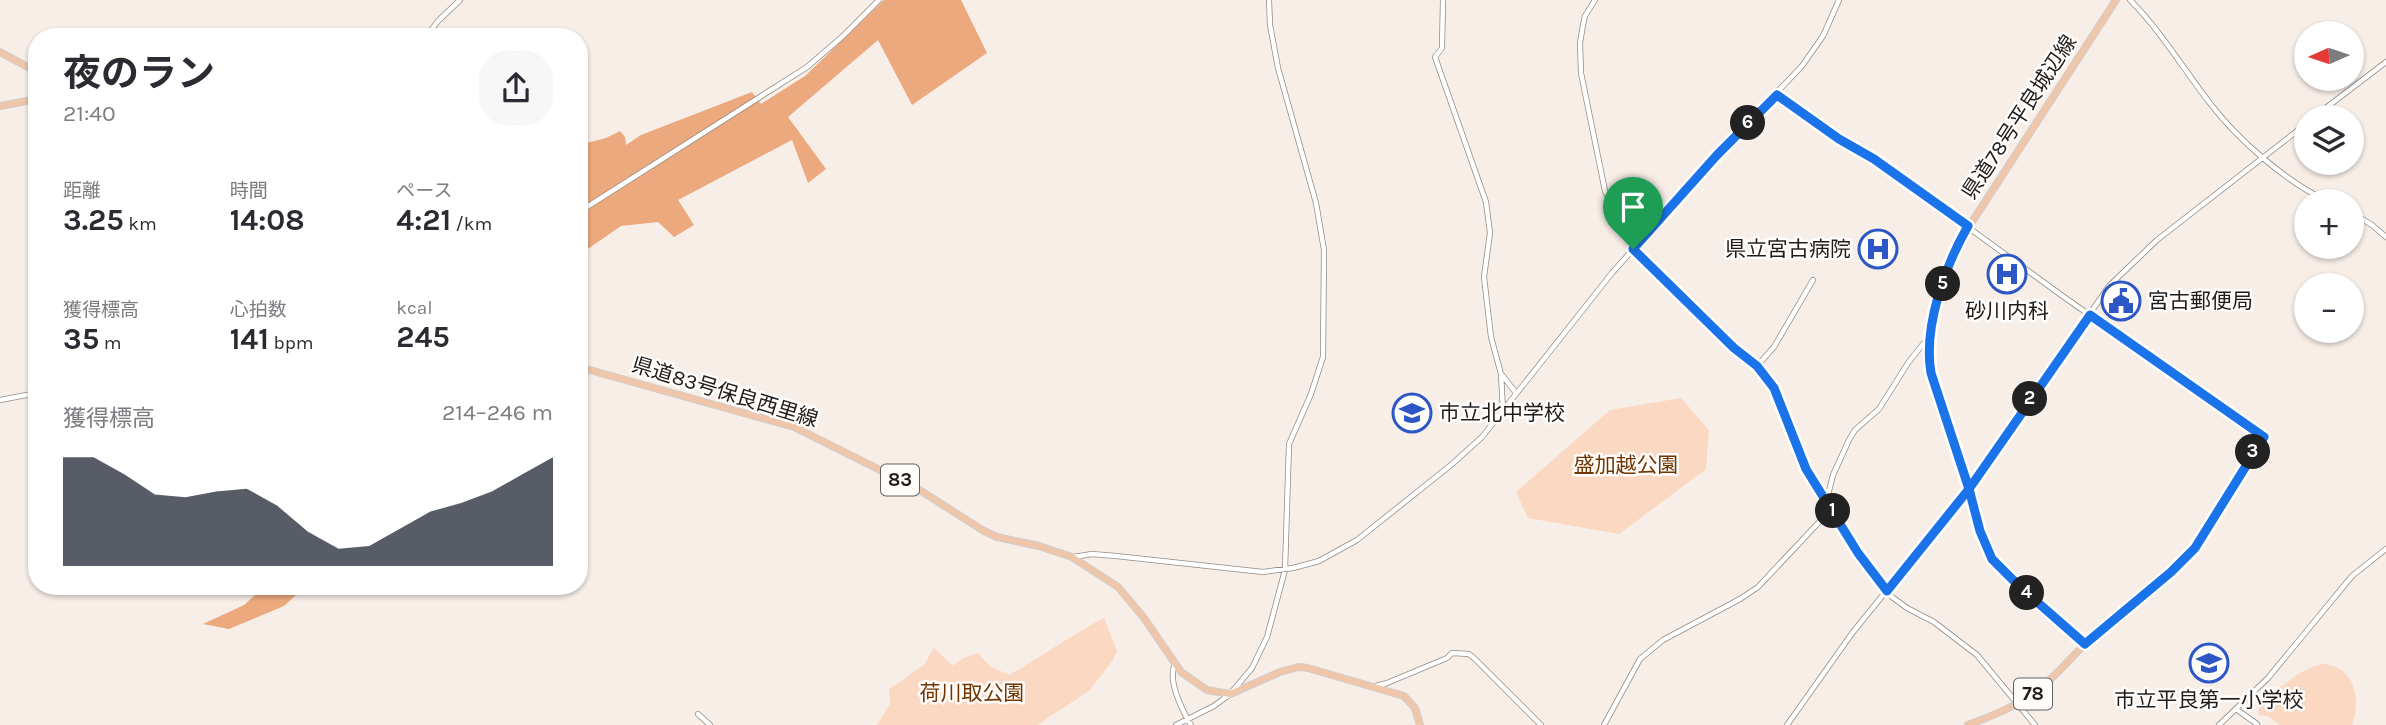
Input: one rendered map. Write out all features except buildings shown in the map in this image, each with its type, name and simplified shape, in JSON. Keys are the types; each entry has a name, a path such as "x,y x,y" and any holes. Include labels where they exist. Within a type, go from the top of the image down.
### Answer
{"main road":[{"name":"県道78号平良城辺線","path":"2085,644 1992,559 1980,531 1928,359 1932,323 1946,273 1959,242 2116,0"},
{"path":"0,52 28,67"},
{"path":"0,107 28,101"},
{"name":"県道83号保良西里線","path":"588,370 794,427 918,489 984,531 1072,557 1108,580 1128,597 1175,664 1198,685 1230,694"},
{"name":"78","path":"1968,725 2016,704 2048,681 2085,644"},
{"path":"1230,694 1280,672 1303,667 1404,696 1418,716 1420,725"}],"street":[{"path":"433,28 460,0"},
{"path":"588,206 807,66 843,36 879,0"},
{"path":"1177,725 1189,723 1230,694 1252,668 1267,637 1284,570 1289,444 1314,387 1323,357 1324,250 1316,203 1278,68 1270,25 1269,0"},
{"path":"1443,0 1442,48 1435,57 1486,202 1490,233 1484,277 1491,337 1501,374 1503,411"},
{"path":"1595,0 1583,25 1580,43 1581,73 1605,191 1633,249 1734,348 1757,366 1774,388 1801,459 1858,553 1887,591 1903,606 1934,622 1976,655 2035,725"},
{"path":"1072,557 1104,555 1243,571 1284,570 1319,561 1349,547 1468,451 1633,249 1717,155 1777,95 1815,50 1839,0"},
{"path":"2130,0 2160,32 2210,104 2263,158 2305,189"},
{"path":"2330,105 2386,62"},
{"path":"1777,95 1839,139 1874,159 2264,437 2195,548 2171,572 2085,644"},
{"path":"1787,725 1853,632 1969,489 2109,286 2132,261 2157,240 2294,133"},
{"path":"2364,221 2386,237"},
{"path":"1757,366 1774,347 1813,280"},
{"path":"1604,725 1640,659 1662,640 1758,587 1822,519 1833,475 1855,430 1879,409 1908,363 1923,344 1929,341"},
{"path":"1501,374 1516,393"},
{"path":"0,400 28,395"},
{"path":"2219,725 2268,678 2352,576 2386,548"},
{"path":"1375,686 1424,668 1452,653 1469,654 1541,725"},
{"path":"1175,664 1172,670 1173,681 1189,723"},
{"path":"2236,709 2258,724"},
{"path":"698,714 710,725"}],"green space":[{"name":"盛加越公園","path":"1681,398 1709,430 1706,469 1619,534 1528,518 1516,492 1610,410"},
{"name":"荷川取公園","path":"1104,618 1117,651 1113,660 1089,691 1037,725 877,725 890,704 889,689 924,665 934,648 953,666 963,658 978,653 990,666 1009,675"},
{"path":"2322,664 2342,670 2353,685 2356,705 2352,725 2280,725 2268,716 2259,715 2258,697"}],"shaded area":[{"path":"884,0 961,0 987,53 912,105 878,40 788,117 826,169 808,183 792,140 678,200 694,225 674,237 658,222 621,226 588,249 588,143 620,131 625,137 626,145 641,135 752,92 761,104 805,76"},
{"path":"255,595 296,595 284,606 229,629 203,624 244,605"}],"place":[{"name":"県立宮古病院","path":"1878,249"},
{"name":"砂川内科","path":"2007,274"},
{"name":"宮古郵便局","path":"2121,301"},
{"name":"市立北中学校","path":"1412,413"},
{"name":"市立平良第一小学校","path":"2209,663"}],"route":[{"path":"1633,249 1717,155 1777,95 1968,226 1946,273 1932,323 1928,359 1931,373 1969,489 1980,531 1992,559 2085,644 2171,572 2195,548 2264,437 2090,315 1969,489 1887,591 1858,553 1806,469 1774,388 1757,366 1734,348 1633,249"}]}
